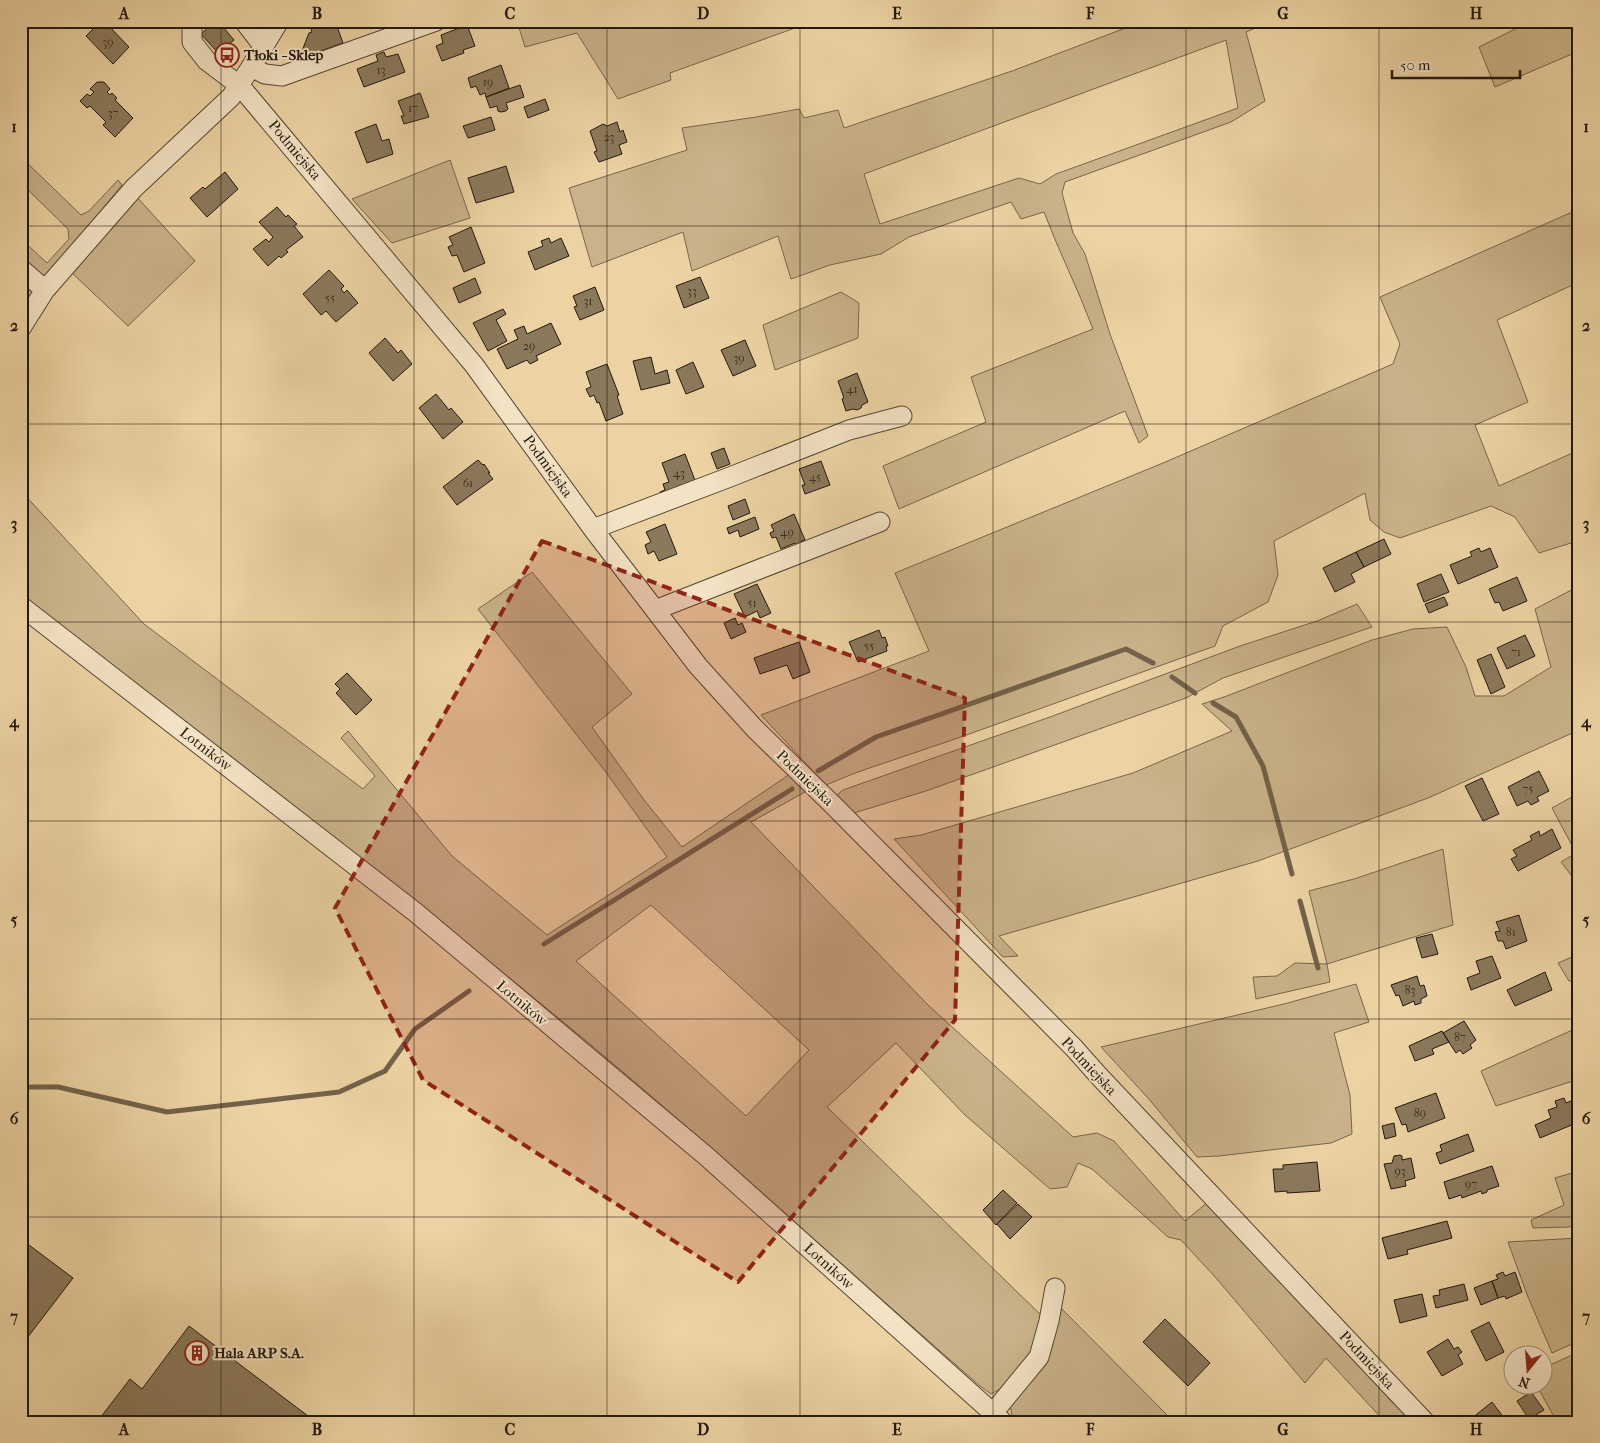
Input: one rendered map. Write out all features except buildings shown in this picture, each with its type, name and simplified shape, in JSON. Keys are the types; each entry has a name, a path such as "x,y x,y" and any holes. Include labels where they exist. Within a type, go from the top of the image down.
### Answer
{"street":[{"name":"Podmiejska","path":"194,21 192,23 192,42 207,61 240,86 474,364 593,528 698,666 755,729 1074,1048 1103,1082 1425,1422"},
{"path":"244,21 264,47"},
{"path":"21,328 45,290 134,188 231,97 252,68 279,21"},
{"path":"252,68 265,74 282,76 436,21"},
{"path":"21,269 45,290"},
{"path":"593,528 849,430 902,416"},
{"path":"655,610 880,522"},
{"name":"Lotników","path":"21,606 415,912 706,1156 998,1417"},
{"path":"998,1417 1039,1357 1049,1321 1055,1288"}],"highlighted area":[{"path":"542,541 965,698 955,1020 738,1282 423,1080 335,908"}],"shaded area":[{"path":"517,21 794,21 795,28 670,73 671,80 618,99 577,33 525,47"},
{"path":"1144,21 1272,21 1246,32 1265,101 1231,122 1065,182 1062,193 1073,233 1085,254 1110,334 1148,436 1139,443 1125,411 899,509 883,466 986,422 971,377 1093,329 1044,212 1021,219 1011,202 909,237 881,254 830,265 791,279 778,236 692,271 683,232 592,267 569,188 687,150 682,128 799,109 804,118 838,110 844,128 1012,71","holes":["1226,40 1238,108 1056,174 1040,184 1019,178 880,224 864,174"]},
{"path":"1531,21 1579,21 1579,51 1495,87 1479,47"},
{"path":"21,157 81,215 89,211 118,180 122,185 44,280 21,263 21,239 47,263 69,239 68,229 21,183"},
{"path":"450,160 470,218 392,243 352,199"},
{"path":"136,196 195,261 128,326 71,272"},
{"path":"1579,209 1579,282 1497,320 1528,402 1475,425 1499,486 1579,450 1579,569 1571,543 1539,553 1515,517 1491,506 1400,538 1384,532 1370,520 1365,493 1274,541 1278,575 1268,602 1223,626 1215,646 855,773 826,785 761,715 929,651 895,573 1163,463 1393,364 1400,344 1380,297"},
{"path":"21,276 33,292 21,315"},
{"path":"841,292 859,303 858,338 775,370 763,325"},
{"path":"21,491 144,624 363,789 375,776 341,738 348,731 452,856 547,935 667,857 605,771 478,609 532,572 632,694 592,727 644,800 682,847 790,774 805,792 751,822 928,1005 1073,1137 1097,1133 1114,1141 1185,1221 1209,1201 1410,1413 1402,1422 1385,1422 1326,1358 1305,1383 1216,1278 1181,1240 1168,1237 1092,1169 1078,1163 1067,1187 1050,1189 965,1115 896,1043 827,1107 1042,1316 1035,1346 1027,1361 1005,1386 991,1394 685,1125 516,983 305,814 21,595","holes":["651,905 809,1050 746,1116 576,961"]},
{"path":"1579,586 1579,730 1428,798 1258,861 999,936 1018,956 1003,957 894,839 921,835 1133,773 1232,731 1202,704 1372,640 1413,629 1447,627 1466,667 1475,696 1504,696 1551,667 1535,609"},
{"path":"1357,604 1372,627 1223,678 1186,698 926,791 854,813 838,799 838,794 843,790 1050,717 1240,646 1317,621"},
{"path":"1579,793 1578,884 1561,862 1576,853 1552,808"},
{"path":"1443,849 1453,925 1327,964 1309,891 1354,879"},
{"path":"1579,954 1579,982 1569,981 1558,963"},
{"path":"1295,963 1327,964 1330,982 1256,999 1253,977 1277,976"},
{"path":"1356,984 1369,1022 1334,1033 1350,1095 1352,1134 1331,1143 1197,1157 1148,1098 1101,1047 1284,1004"},
{"path":"1579,1027 1579,1079 1496,1106 1481,1071"},
{"path":"1579,1171 1579,1224 1569,1227 1533,1228 1531,1220 1564,1205 1555,1178"},
{"path":"1579,1238 1579,1341 1552,1353 1552,1346 1549,1346 1528,1297 1508,1242"},
{"path":"1061,1308 1174,1422 1019,1422 1012,1415 1010,1405 1058,1309"},
{"path":"1579,1352 1579,1422 1557,1422 1543,1396 1552,1396 1552,1364"}],"waterway":[{"path":"818,771 876,737 1126,649 1153,663"},
{"path":"1172,677 1195,693"},
{"path":"1213,703 1236,717 1263,766 1292,874"},
{"path":"544,944 792,789"},
{"path":"1300,901 1318,968"},
{"path":"21,1087 58,1087 167,1112 339,1092 385,1071 415,1029 469,991"}],"place":[{"name":"Tłoki - Sklep","path":"227,55"},
{"name":"Hala ARP S.A.","path":"197,1353"}]}
